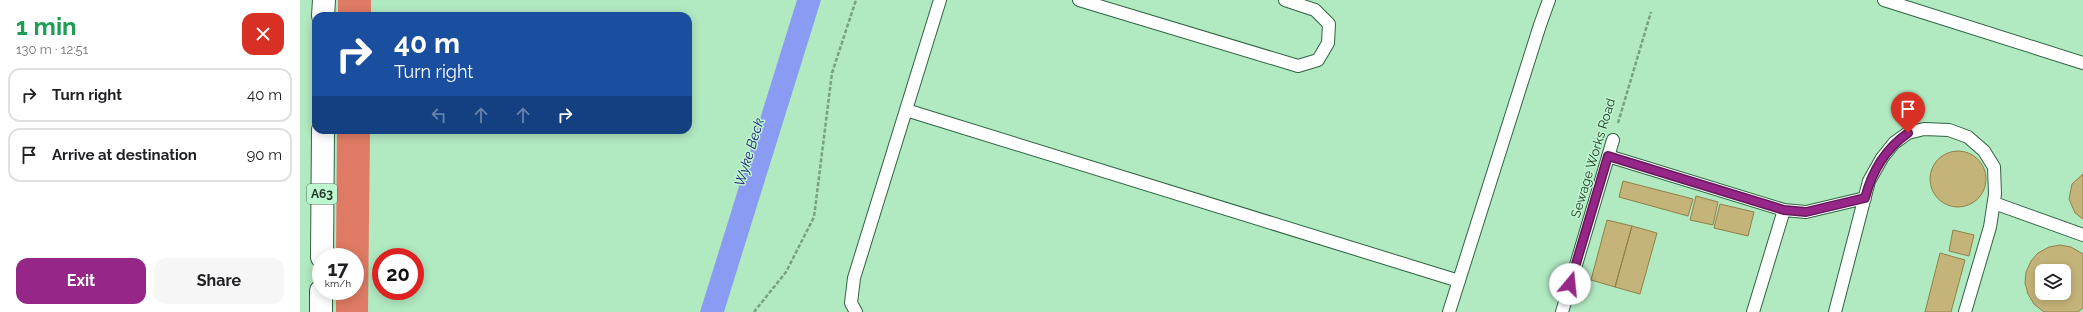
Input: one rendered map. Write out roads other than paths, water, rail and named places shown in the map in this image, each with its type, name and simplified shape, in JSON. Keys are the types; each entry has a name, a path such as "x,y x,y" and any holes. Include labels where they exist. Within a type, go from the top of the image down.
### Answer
{"highway":[{"path":"323,12 324,0"},
{"name":"A63","path":"322,248 323,134"},
{"path":"321,300 321,312"}],"lane":[{"path":"856,312 851,303 854,278 940,0"},
{"path":"1079,0 1298,66 1318,60 1328,43 1329,24 1315,10 1285,0"},
{"path":"1449,312 1549,0"},
{"path":"1884,0 2083,63"},
{"path":"906,110 1459,281"},
{"path":"1835,312 1869,181 1882,158 1894,143 1908,133 1924,129 1950,130 1968,137 1984,151 1994,167 1994,203 1990,226 1965,312"},
{"name":"Sewage Works Road","path":"1562,312 1613,140"},
{"path":"1608,156 1784,210 1806,212 1865,198"},
{"path":"1994,203 2083,235"},
{"path":"1753,312 1784,210"}],"water":[{"path":"797,0 821,0 724,312 700,312"}],"water label":[{"name":"Wyke Beck","path":"749,152"}]}
